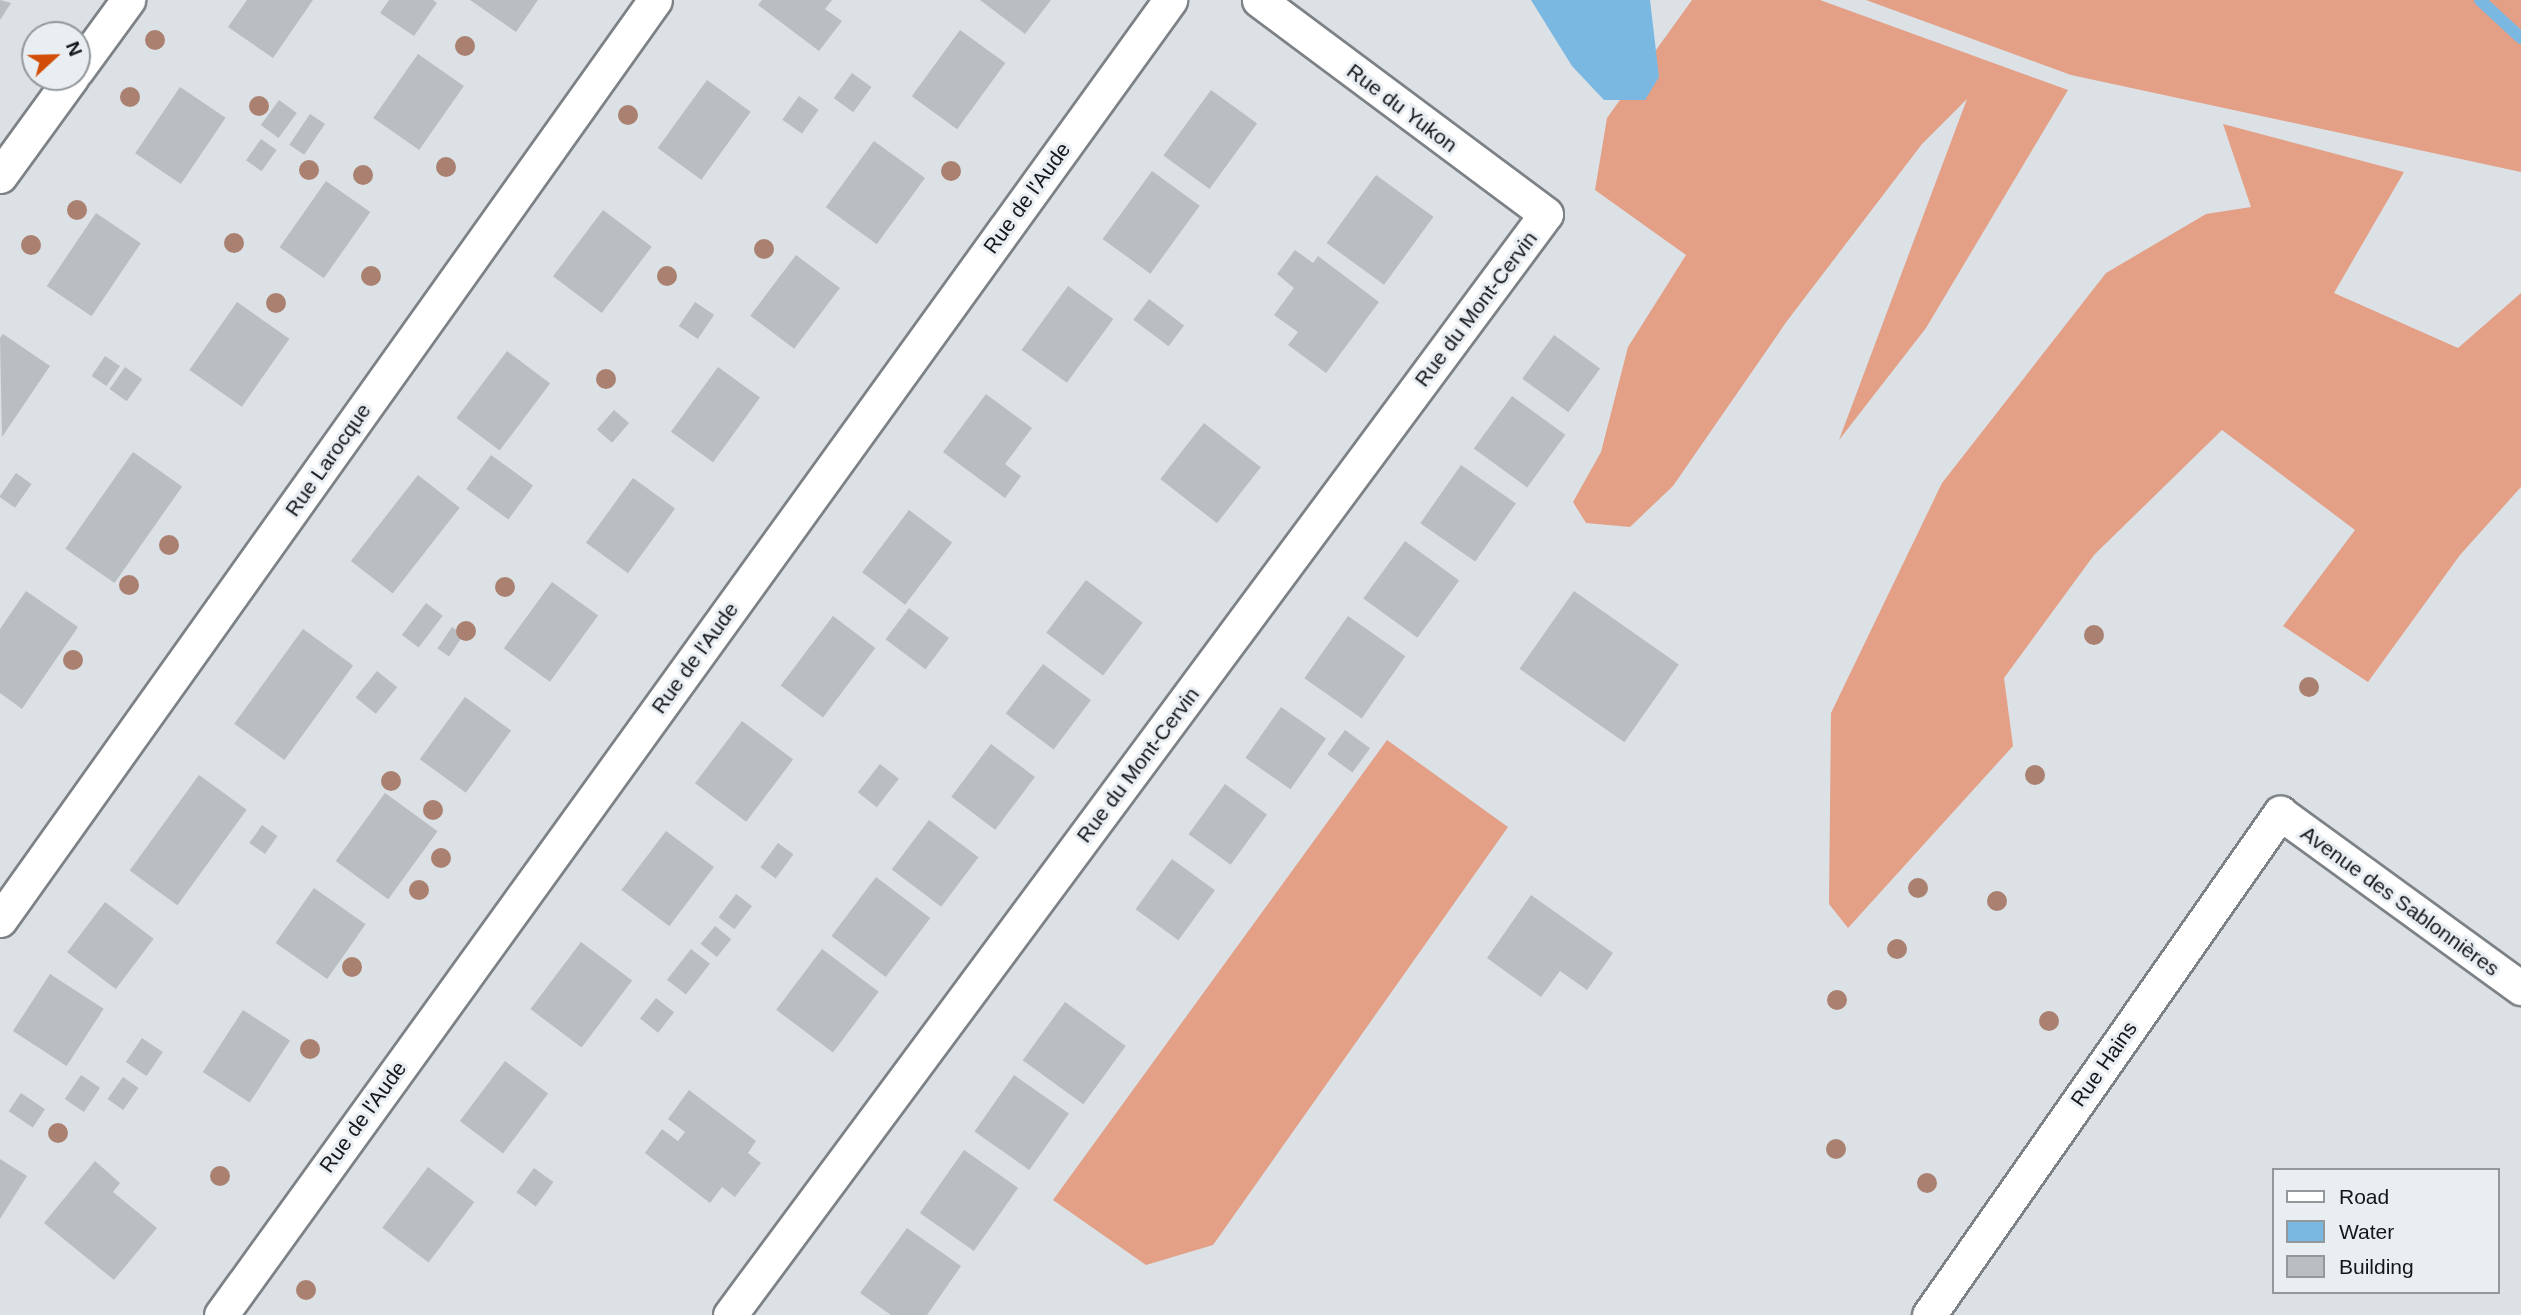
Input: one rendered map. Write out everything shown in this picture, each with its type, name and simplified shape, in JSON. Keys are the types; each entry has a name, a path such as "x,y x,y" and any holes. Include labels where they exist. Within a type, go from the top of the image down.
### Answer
{"street":[{"path":"91,51 128,0"},
{"name":"Rue Larocque","path":"0,920 655,0"},
{"name":"Rue de l'Aude","path":"221,1315 1170,0"},
{"name":"Rue du Yukon","path":"1259,0 1546,214"},
{"path":"0,176 62,91"},
{"name":"Rue du Mont-Cervin","path":"730,1315 1546,214"},
{"name":"Avenue des Sablonnières","path":"2280,813 2521,988"},
{"name":"Rue Hains","path":"1929,1315 2280,813"}],"shaded area":[{"path":"1692,0 1820,0 2068,90 1926,328 1839,440 1967,99 1922,144 1787,321 1673,486 1630,527 1586,523 1573,502 1601,452 1628,347 1686,255 1595,190 1607,118"},
{"path":"1866,0 2521,0 2521,172 2071,75"},
{"path":"2223,124 2404,172 2334,293 2458,348 2521,293 2521,487 2460,555 2368,682 2283,626 2355,530 2222,430 2094,555 2004,678 2013,746 1848,928 1829,904 1831,713 1942,483 2106,273 2206,214 2251,207"},
{"path":"1387,740 1508,827 1213,1245 1146,1265 1053,1200"}],"water":[{"path":"1531,0 1650,0 1659,77 1645,100 1604,100 1572,66"}],"building":[{"path":"0,0 11,3 0,20"},
{"path":"247,0 313,0 273,58 228,27"},
{"path":"389,0 433,0 437,3 414,36 380,13"},
{"path":"470,0 538,0 516,32"},
{"path":"762,0 832,0 825,9 842,21 819,51 758,5"},
{"path":"980,0 1051,0 1025,34"},
{"path":"960,30 1005,63 957,129 912,96"},
{"path":"418,54 464,86 419,150 373,118"},
{"path":"852,73 871,87 853,112 834,98"},
{"path":"707,80 751,112 701,180 658,148"},
{"path":"180,87 226,118 181,184 135,153"},
{"path":"1211,90 1257,124 1210,189 1163,156"},
{"path":"799,96 819,110 802,134 782,120"},
{"path":"279,100 297,113 279,138 261,125"},
{"path":"310,114 325,124 304,155 289,145"},
{"path":"261,139 277,150 262,171 246,160"},
{"path":"874,141 925,178 877,244 826,207"},
{"path":"1152,171 1200,206 1150,274 1103,239"},
{"path":"1376,175 1433,217 1384,285 1327,243"},
{"path":"326,181 370,212 324,278 280,247"},
{"path":"603,210 652,247 602,313 553,276"},
{"path":"96,213 141,243 92,316 47,286"},
{"path":"1295,250 1313,263 1318,256 1379,302 1326,373 1288,345 1298,332 1274,315 1294,288 1277,274"},
{"path":"796,255 840,288 794,349 750,316"},
{"path":"1068,286 1113,319 1067,383 1022,350"},
{"path":"1149,299 1184,325 1168,346 1133,320"},
{"path":"237,302 289,339 242,407 189,370"},
{"path":"695,302 714,315 698,339 679,326"},
{"path":"3,334 50,366 2,437 0,338"},
{"path":"1554,335 1600,369 1568,412 1522,379"},
{"path":"507,351 550,383 500,451 456,418"},
{"path":"105,356 120,366 107,386 92,376"},
{"path":"125,367 142,379 127,401 110,389"},
{"path":"718,367 760,398 713,462 671,432"},
{"path":"986,394 1032,428 1005,464 1021,476 1005,498 943,452"},
{"path":"1512,396 1565,435 1527,487 1474,449"},
{"path":"614,410 629,423 612,443 597,430"},
{"path":"1204,423 1261,467 1217,523 1160,479"},
{"path":"133,452 182,486 114,583 65,549"},
{"path":"491,455 533,486 508,520 466,489"},
{"path":"1461,465 1516,503 1475,562 1420,523"},
{"path":"16,473 32,484 15,508 0,496"},
{"path":"418,475 460,508 393,594 351,561"},
{"path":"633,478 675,509 628,573 586,543"},
{"path":"909,510 952,542 905,605 862,572"},
{"path":"1405,541 1459,580 1417,638 1363,598"},
{"path":"1086,580 1143,623 1103,675 1046,633"},
{"path":"552,582 598,616 550,682 504,648"},
{"path":"26,591 78,627 22,709 0,693 0,629"},
{"path":"1574,591 1679,664 1624,742 1520,669"},
{"path":"426,603 443,616 419,648 402,635"},
{"path":"909,608 949,638 925,669 886,639"},
{"path":"833,616 875,648 823,717 781,685"},
{"path":"1348,616 1405,656 1362,718 1304,678"},
{"path":"452,627 464,635 449,656 437,649"},
{"path":"303,629 353,665 284,760 234,724"},
{"path":"1043,664 1091,700 1054,750 1006,714"},
{"path":"377,671 397,687 376,714 356,697"},
{"path":"465,697 511,731 466,793 420,759"},
{"path":"1281,707 1326,739 1290,789 1245,758"},
{"path":"742,721 793,760 746,822 695,783"},
{"path":"1345,730 1370,748 1352,772 1327,754"},
{"path":"991,744 1035,777 995,830 951,797"},
{"path":"880,764 899,779 877,807 858,792"},
{"path":"199,775 247,810 177,905 130,870"},
{"path":"1225,784 1267,815 1231,865 1189,834"},
{"path":"385,793 438,831 388,899 336,861"},
{"path":"929,820 979,857 941,907 892,870"},
{"path":"262,825 278,836 265,854 249,843"},
{"path":"666,831 714,867 669,926 621,890"},
{"path":"778,843 793,854 776,878 760,867"},
{"path":"1172,859 1215,890 1178,940 1136,909"},
{"path":"876,877 930,918 886,977 831,936"},
{"path":"314,888 366,924 327,979 276,943"},
{"path":"736,894 752,906 735,929 719,917"},
{"path":"1531,895 1613,953 1587,990 1560,971 1541,997 1487,958"},
{"path":"105,902 154,939 116,989 67,952"},
{"path":"715,926 731,939 717,957 701,944"},
{"path":"581,942 632,981 582,1048 530,1009"},
{"path":"691,949 710,964 686,995 667,980"},
{"path":"822,949 879,992 833,1052 776,1010"},
{"path":"50,974 104,1009 67,1066 13,1031"},
{"path":"656,998 674,1012 658,1033 640,1018"},
{"path":"1065,1002 1126,1046 1083,1104 1023,1060"},
{"path":"243,1010 290,1040 250,1103 203,1072"},
{"path":"142,1038 163,1052 147,1076 126,1062"},
{"path":"505,1061 548,1093 503,1153 460,1121"},
{"path":"81,1075 100,1088 84,1112 65,1099"},
{"path":"1014,1075 1069,1113 1029,1170 974,1132"},
{"path":"123,1077 139,1088 123,1110 108,1099"},
{"path":"689,1090 756,1141 748,1153 761,1163 735,1197 722,1187 710,1203 645,1153 662,1129 678,1141 685,1132 668,1119"},
{"path":"21,1093 45,1109 33,1127 9,1111"},
{"path":"964,1150 1018,1188 974,1251 920,1213"},
{"path":"0,1159 27,1176 0,1219"},
{"path":"95,1161 120,1183 113,1192 157,1228 114,1280 44,1223"},
{"path":"428,1167 474,1202 429,1263 382,1228"},
{"path":"534,1168 553,1182 536,1206 516,1192"},
{"path":"907,1228 961,1266 927,1315 891,1315 860,1293"}],"waterway":[{"path":"2480,0 2521,38"}]}
